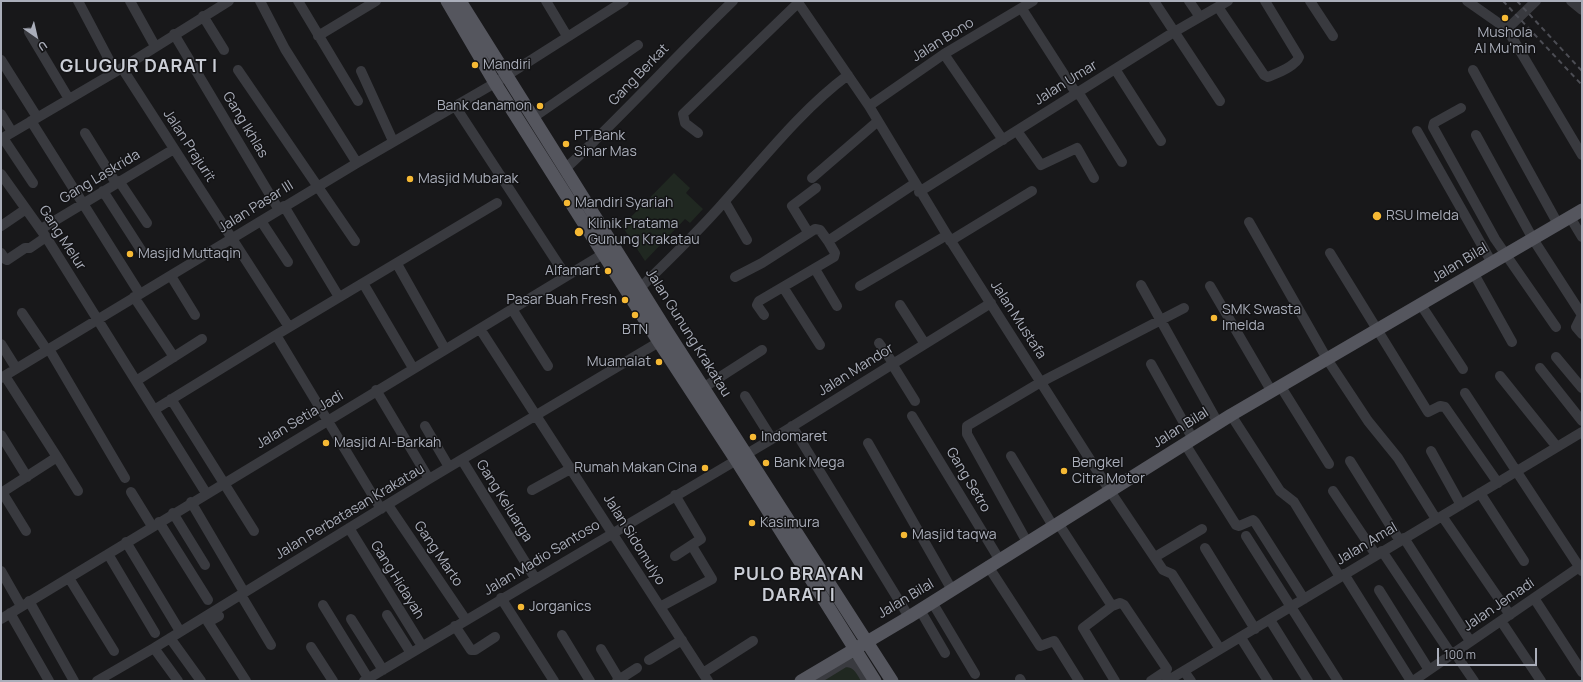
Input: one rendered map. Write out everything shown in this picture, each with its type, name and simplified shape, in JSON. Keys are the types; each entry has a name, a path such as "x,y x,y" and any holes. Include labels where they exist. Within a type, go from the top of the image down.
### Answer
{"main road":[{"name":"Jalan Gunung Krakatau","path":"447,1 495,83 610,250 640,288 703,388 741,457 854,650 874,681"},
{"name":"Jalan Gunung Krakatau","path":"460,1 534,117 565,169 659,342 741,457 867,641 892,681"},
{"name":"Jalan Bilal","path":"806,680 1231,415 1277,390 1327,359 1421,306 1582,210"}],"street":[{"name":"Jalan Prajurit","path":"78,1 119,70 174,149 289,327"},
{"path":"130,1 155,46"},
{"path":"33,184 2,138 119,70 174,34 229,1"},
{"path":"260,1 284,48 357,162"},
{"path":"298,1 358,101"},
{"path":"318,36 376,1"},
{"path":"546,1 567,36"},
{"name":"Gang Berkat","path":"565,169 597,140 696,37 733,1"},
{"path":"1154,1 1220,101"},
{"path":"1190,1 1200,17"},
{"name":"Jalan Umar","path":"828,241 917,188 1003,140 1174,32 1228,1"},
{"path":"1218,7 1264,76 1268,77 1298,60 1299,56 1265,1"},
{"path":"1310,1 1333,36"},
{"path":"1467,1 1507,29 1582,155"},
{"path":"1507,29 1536,1"},
{"path":"1571,1 1582,10"},
{"name":"Jalan Pasar III","path":"3,377 357,162 495,83 621,2"},
{"path":"698,133 685,123 682,116 684,113 797,2"},
{"name":"Jalan Mustafa","path":"797,2 869,106 948,238 1110,490 1163,570 1172,574 1220,649"},
{"path":"1026,4 1077,92 1122,162"},
{"name":"Jalan Bono","path":"869,106 944,54 1026,4"},
{"path":"203,16 224,50"},
{"path":"29,32 69,99"},
{"name":"Gang Ikhlas","path":"174,34 339,297"},
{"path":"534,117 638,45"},
{"path":"944,54 1003,140"},
{"path":"1,60 137,296 174,357"},
{"path":"1115,69 1161,141"},
{"path":"238,70 355,241"},
{"path":"1473,70 1558,224"},
{"path":"361,71 393,141"},
{"path":"640,288 697,233 797,120 826,92 848,75"},
{"path":"455,106 566,276"},
{"path":"1461,108 1434,123 1432,127 1487,226 1556,327"},
{"path":"1,114 12,132"},
{"path":"812,178 878,121"},
{"path":"1017,131 1041,165 1077,148 1094,178"},
{"path":"1417,131 1492,263"},
{"path":"85,133 147,224"},
{"path":"1476,135 1533,239 1582,315 1576,327 1582,334"},
{"name":"Gang Laskrida","path":"1,253 5,259 8,260 25,248 30,248 44,233 83,203 174,149"},
{"name":"Gang Melur","path":"1,174 44,233 206,494"},
{"path":"808,232 792,206 816,188"},
{"path":"103,191 141,250"},
{"path":"860,286 1032,191"},
{"path":"725,202 747,240"},
{"path":"154,410 276,334 339,297 364,285 497,203"},
{"path":"1,226 26,209"},
{"path":"1570,217 1582,237"},
{"path":"261,221 288,262"},
{"path":"1249,222 1327,359 1364,416 1398,458 1439,518 1510,615"},
{"path":"735,277 762,263 808,232 818,229 828,241 835,255 832,259 758,302 758,307 764,315"},
{"name":"Jalan Setia Jadi","path":"5,616 328,419 610,250"},
{"path":"1330,253 1376,331 1428,412 1440,406 1445,407 1498,483"},
{"path":"397,265 445,349"},
{"path":"815,269 837,306"},
{"path":"1474,274 1512,342"},
{"path":"171,276 195,315"},
{"path":"364,285 413,368"},
{"path":"1141,285 1162,320 1218,423"},
{"path":"1210,286 1277,390 1329,464"},
{"path":"783,287 820,345"},
{"name":"Jalan Mandor","path":"741,457 991,303"},
{"path":"900,305 925,344"},
{"path":"1421,306 1463,369"},
{"path":"1027,542 967,434 966,429 970,424 1041,382 1184,308"},
{"path":"512,309 548,366"},
{"path":"22,313 48,350 125,478"},
{"name":"Jalan Sidomulyo","path":"480,329 572,468 706,677"},
{"name":"Gang Marto","path":"276,334 384,507 466,620"},
{"path":"136,381 202,339"},
{"name":"Jalan Perbatasan Krakatau","path":"97,681 155,649 170,638 429,479 659,342"},
{"path":"879,343 915,401"},
{"path":"1,344 16,368"},
{"path":"703,388 762,350"},
{"path":"1556,357 1582,388"},
{"path":"1151,364 1189,441 1236,525 1239,526 1253,520 1255,522 1304,599"},
{"path":"1540,368 1582,420"},
{"path":"1500,376 1557,447"},
{"path":"3,377 78,491"},
{"path":"376,390 429,479"},
{"path":"1465,393 1581,568"},
{"path":"745,396 772,439"},
{"path":"171,399 254,531"},
{"path":"1231,415 1280,491 1294,502 1412,681"},
{"name":"Gang Setro","path":"912,416 1040,646 1054,641 1079,681"},
{"path":"425,426 449,467"},
{"path":"792,426 914,613 945,653"},
{"name":"Jalan Amal","path":"1167,681 1241,638 1379,553 1582,432"},
{"path":"1,435 26,477"},
{"path":"868,443 952,590"},
{"path":"1431,451 1461,505"},
{"path":"1011,456 1112,606"},
{"name":"Jalan Madio Santoso","path":"370,679 501,598 741,457"},
{"path":"26,531 2,492 57,458"},
{"name":"Gang Keluarga","path":"462,460 535,578"},
{"path":"1350,461 1470,641"},
{"path":"532,490 572,468"},
{"path":"1334,491 1474,681"},
{"path":"131,492 208,600"},
{"path":"1480,493 1524,561"},
{"path":"675,495 701,539 675,556"},
{"path":"191,502 271,645"},
{"path":"173,513 205,565"},
{"name":"Gang Hidayah","path":"349,528 422,646"},
{"path":"1155,557 1202,529"},
{"path":"1246,536 1338,681"},
{"path":"126,542 178,628"},
{"path":"660,607 712,578 692,546"},
{"path":"1205,548 1255,629"},
{"path":"108,554 155,633"},
{"name":"Jalan Jemadi","path":"1412,681 1581,568"},
{"path":"1,571 25,603 74,681"},
{"path":"69,578 114,651"},
{"path":"1379,590 1429,670"},
{"path":"501,598 554,681"},
{"path":"1534,598 1582,672"},
{"path":"932,602 975,674"},
{"path":"1115,681 1082,628 1112,606 1120,603 1124,605 1167,669 1151,681"},
{"path":"323,605 370,679"},
{"path":"186,636 230,609"},
{"path":"388,615 411,653"},
{"path":"5,616 49,681"},
{"path":"351,619 383,670"},
{"path":"1270,620 1308,681"},
{"path":"1501,621 1541,681"},
{"path":"208,622 246,681"},
{"path":"455,626 472,651 496,637"},
{"path":"562,635 590,681"},
{"path":"170,638 201,681"},
{"path":"1241,638 1268,681"},
{"path":"649,660 682,640"},
{"path":"706,677 754,641"},
{"path":"311,647 333,681"},
{"path":"155,649 178,681"},
{"path":"601,649 618,680 637,668"},
{"path":"806,680 845,662 851,662 858,666 868,681"},
{"path":"1184,671 1191,681"}],"shaded area":[{"path":"674,173 690,188 686,193 703,209 690,223 685,219 645,261 622,226"},
{"path":"853,657 871,681 807,681"}],"railway":[{"path":"1503,1 1582,85"},
{"path":"1517,1 1582,71"}],"place":[{"name":"Mushola Al Mu'min","path":"1505,18"},
{"name":"Mandiri","path":"475,65"},
{"name":"Bank danamon","path":"540,106"},
{"name":"PT Bank Sinar Mas","path":"566,144"},
{"name":"Masjid Mubarak","path":"410,179"},
{"name":"Mandiri Syariah","path":"567,203"},
{"name":"RSU Imelda","path":"1377,216"},
{"name":"Klinik Pratama Gunung Krakatau","path":"579,232"},
{"name":"Masjid Muttaqin","path":"130,254"},
{"name":"Alfamart","path":"608,271"},
{"name":"Pasar Buah Fresh","path":"625,300"},
{"name":"BTN","path":"635,315"},
{"name":"SMK Swasta Imelda","path":"1214,318"},
{"name":"Muamalat","path":"659,362"},
{"name":"Indomaret","path":"753,437"},
{"name":"Masjid Al-Barkah","path":"326,443"},
{"name":"Bank Mega","path":"766,463"},
{"name":"Rumah Makan Cina","path":"705,468"},
{"name":"Bengkel Citra Motor","path":"1064,471"},
{"name":"Kasimura","path":"752,523"},
{"name":"Masjid taqwa","path":"904,535"},
{"name":"Jorganics","path":"521,607"}],"district":[{"name":"GLUGUR DARAT I","path":"139,67"},
{"name":"PULO BRAYAN DARAT I","path":"799,585"}]}
